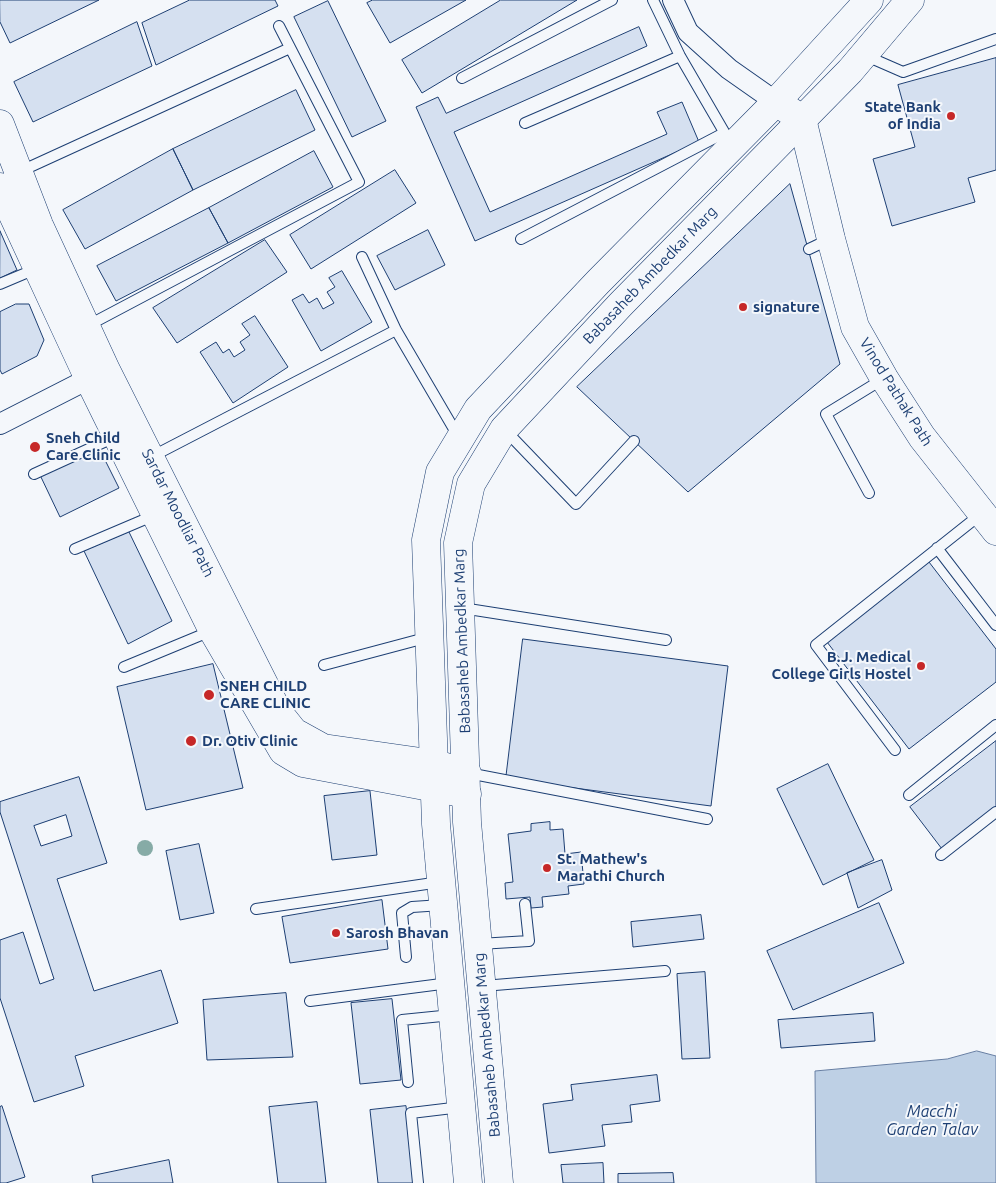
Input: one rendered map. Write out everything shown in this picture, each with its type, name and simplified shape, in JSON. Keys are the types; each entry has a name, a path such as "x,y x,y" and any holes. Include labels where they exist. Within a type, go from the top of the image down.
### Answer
{"main road":[{"name":"Babasaheb Ambedkar Marg","path":"468,1183 442,894 435,776 426,540 440,472 478,409 729,139 776,102 869,0"},
{"name":"Babasaheb Ambedkar Marg","path":"499,1183 468,822 458,543 470,484 504,429 621,304 863,55 910,0"},
{"path":"776,102 802,119"},
{"name":"Vinod Pathak Path","path":"802,119 820,244 855,327 884,378 922,436 992,526"},
{"name":"Sardar Moodliar Path","path":"0,124 6,180 97,375 223,626 283,751 303,763 435,776 467,783"},
{"name":"Sardar Moodliar Path","path":"44,260 86,327 97,375"},
{"name":"Sardar Moodliar Path","path":"126,431 150,458 166,511"}],"street":[{"path":"673,0 688,32 729,69 776,102"},
{"path":"0,424 97,375"}],"lane":[{"path":"462,78 612,0"},
{"path":"521,238 729,139 680,56 653,0"},
{"path":"86,327 359,182 279,26"},
{"path":"863,55 903,72 996,39"},
{"path":"6,180 290,48"},
{"path":"525,123 680,56"},
{"path":"362,257 396,330 460,439"},
{"path":"0,284 26,273 44,260"},
{"path":"150,458 396,330"},
{"path":"869,493 826,414 884,378"},
{"path":"504,429 576,504 634,441"},
{"path":"34,474 126,431"},
{"path":"75,549 166,511"},
{"path":"895,750 816,645 936,548 992,526"},
{"path":"936,548 996,625"},
{"path":"461,607 666,640"},
{"path":"124,667 223,626"},
{"path":"324,665 430,637"},
{"path":"909,795 996,725"},
{"path":"467,783 707,819"},
{"path":"941,855 996,812"},
{"path":"256,909 399,886 442,894"},
{"path":"406,957 402,913 442,894"},
{"path":"478,944 529,941 525,904"},
{"path":"482,986 665,971"},
{"path":"310,1001 450,982"},
{"path":"408,1082 402,1020 453,1015"},
{"path":"418,1183 411,1113 462,1107"}],"water":[{"name":"Macchi Garden Talav","path":"977,1051 996,1056 996,1183 816,1183 815,1071 947,1059"}],"building":[{"path":"0,0 99,0 10,43 0,22"},
{"path":"190,0 275,0 278,6 156,65 142,23"},
{"path":"373,0 466,0 390,43 367,3"},
{"path":"501,0 577,0 422,93 402,60"},
{"path":"328,1 386,121 352,137 294,17"},
{"path":"137,22 152,66 33,122 14,82"},
{"path":"639,27 647,46 454,132 490,212 667,134 657,112 682,102 699,142 475,241 416,107 438,97 446,113"},
{"name":"State Bank of India","path":"996,58 996,170 968,178 975,202 892,226 873,159 915,147 898,85"},
{"path":"296,90 315,130 193,190 173,149"},
{"path":"173,149 193,190 85,249 63,210"},
{"path":"314,151 333,187 228,243 209,208"},
{"path":"395,170 416,203 311,269 290,235"},
{"name":"signature","path":"790,184 840,364 688,492 577,387"},
{"path":"209,208 228,243 116,301 97,266"},
{"path":"428,230 445,265 395,290 377,256"},
{"path":"0,231 17,270 0,278"},
{"path":"265,240 287,272 177,343 153,308"},
{"path":"342,271 372,322 321,351 292,300 303,294 309,303 317,298 323,309 334,303 327,292 335,287 329,278"},
{"path":"16,304 29,304 44,340 37,356 2,374 0,370 0,312"},
{"path":"255,316 288,367 233,403 200,352 216,342 223,353 229,349 234,357 245,350 240,342 250,335 242,324"},
{"path":"98,446 119,488 60,517 40,475"},
{"path":"129,532 172,621 128,644 84,551"},
{"name":"B.J. Medical College Girls Hostel","path":"929,562 996,649 996,682 909,749 827,642"},
{"path":"523,639 728,666 711,806 506,779"},
{"path":"213,664 243,788 146,810 117,687"},
{"path":"996,741 996,808 942,849 910,807"},
{"path":"828,764 874,860 823,885 777,789"},
{"path":"79,777 107,863 57,879 94,991 161,970 178,1023 75,1056 84,1086 34,1102 0,998 0,940 23,932 40,984 54,979 0,812 0,802","holes":["66,815 72,836 41,846 34,826"]},
{"path":"370,791 377,855 332,860 324,796"},
{"name":"St. Mathew's Marathi Church","path":"550,822 550,830 563,829 565,854 581,852 584,884 568,886 569,894 542,897 543,907 531,908 530,897 506,899 505,883 513,882 508,834 531,831 531,824"},
{"path":"199,844 214,913 180,920 166,851"},
{"path":"882,860 892,890 858,908 847,873"},
{"name":"Sarosh Bhavan","path":"382,900 388,949 290,963 282,917"},
{"path":"879,903 904,963 793,1010 767,951"},
{"path":"701,915 704,939 633,947 631,922"},
{"path":"705,972 710,1058 682,1059 677,974"},
{"path":"286,993 293,1057 207,1060 203,1000"},
{"path":"392,999 401,1080 360,1084 351,1003"},
{"path":"873,1013 875,1041 781,1048 778,1020"},
{"path":"657,1075 660,1101 630,1105 632,1122 602,1125 605,1146 549,1153 543,1104 573,1100 571,1085"},
{"path":"317,1102 326,1183 278,1183 269,1107"},
{"path":"2,1106 25,1177 6,1183 0,1183 0,1107"},
{"path":"406,1106 414,1183 378,1183 370,1110"},
{"path":"169,1160 173,1183 93,1183 92,1176"},
{"path":"603,1163 604,1183 563,1183 561,1165"},
{"path":"673,1173 674,1183 618,1183 618,1174"}],"place":[{"name":"State Bank of India","path":"951,116"},
{"name":"signature","path":"743,307"},
{"name":"Sneh Child Care Clinic","path":"35,447"},
{"name":"B.J. Medical College Girls Hostel","path":"921,666"},
{"name":"SNEH CHILD CARE CLINIC","path":"209,695"},
{"name":"Dr. Otiv Clinic","path":"191,741"},
{"name":"St. Mathew's Marathi Church","path":"547,868"},
{"name":"Sarosh Bhavan","path":"336,933"}]}
